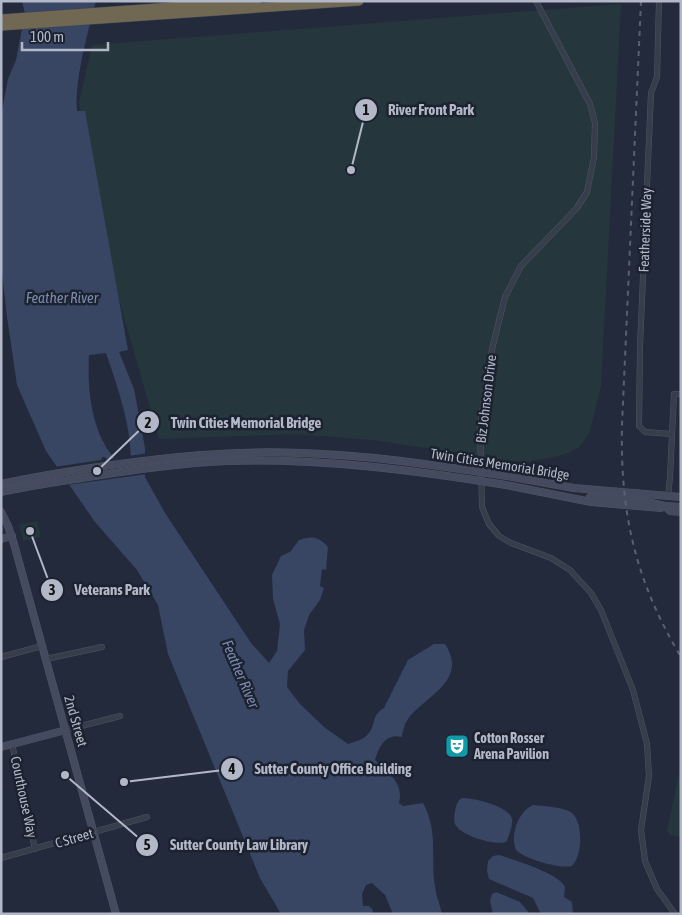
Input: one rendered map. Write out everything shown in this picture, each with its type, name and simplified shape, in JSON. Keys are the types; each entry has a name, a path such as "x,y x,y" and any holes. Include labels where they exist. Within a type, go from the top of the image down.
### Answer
{"highway":[{"path":"1,19 257,1"},
{"path":"1,26 360,1"}],"main road":[{"name":"Twin Cities Memorial Bridge","path":"1,484 36,476 159,458 248,452 303,453 369,458 508,476 574,488 681,497"},
{"name":"Twin Cities Memorial Bridge","path":"1,492 33,485 153,467 248,460 303,461 376,466 556,494 642,501 665,506"},
{"path":"665,506 681,507"},
{"path":"665,506 670,511 681,512"},
{"name":"2nd Street","path":"1,512 12,536 116,914"},
{"path":"1,539 12,536"},
{"path":"1,747 66,730"}],"street":[{"name":"Biz Johnson Drive","path":"536,1 590,104 595,124 594,156 587,192 584,198 576,209 521,266 505,297 492,349 480,426 482,507 486,518 499,536 511,543 551,558 565,567 585,585 602,610 632,690 647,744 649,776 641,830 645,861 657,889 675,914"},
{"name":"Featherside Way","path":"659,1 657,77 651,93 640,336 639,426 645,432 672,434"},
{"path":"668,496 674,394 681,394"},
{"path":"1,657 42,646"},
{"path":"46,659 102,648"},
{"path":"66,730 120,716"},
{"name":"Courthouse Way","path":"12,744 35,849"},
{"name":"C Street","path":"1,858 147,817"}],"shaded area":[{"path":"621,4 601,386 590,431 580,447 563,455 526,462 373,440 296,434 159,439 101,237 79,103 92,45"},
{"path":"37,521 41,537 23,541 19,525"},
{"path":"681,765 681,837 670,835 667,831"}],"water":[{"name":"Feather River","path":"22,1 96,1 80,71 77,111 85,111 128,350 119,352 134,389 145,448 145,477 165,513 251,643 269,663 277,651 280,624 273,599 272,575 281,556 290,552 299,540 311,538 318,539 328,547 326,570 322,569 320,586 324,588 320,600 309,615 304,630 305,650 288,671 287,687 300,704 324,727 348,744 365,737 370,732 377,714 384,708 408,660 434,644 445,644 451,657 452,668 448,678 442,687 408,719 402,737 392,737 384,742 375,760 394,778 399,790 399,803 403,806 423,803 428,814 433,835 435,887 442,914 393,914 385,895 372,883 366,885 362,894 363,906 369,906 373,910 372,914 281,914 260,878 168,654 158,605 137,570 95,522 46,451 17,385 1,263 1,115 8,79 16,60 25,14","holes":["106,353 123,407 129,434 131,462 122,466 104,443 98,429 91,400 89,355"]},
{"path":"462,798 474,799 490,804 505,810 509,814 512,824 506,842 501,843 478,839 458,828 455,824 454,815 457,804"},
{"path":"533,805 561,809 569,811 574,815 579,829 580,846 576,861 572,866 566,867 542,863 516,850 514,838 519,818"},
{"path":"499,855 545,872 561,882 565,887 564,897 572,902 573,914 541,914 533,898 489,879 487,871 488,861 493,856"},
{"path":"496,892 520,902 530,914 493,914 490,901 492,894"}],"pier":[{"path":"148,453 147,474 67,485 54,467 101,460 102,457 107,459 116,458 123,463 129,461 129,456"}],"railway":[{"path":"641,1 622,457 628,517 642,573 652,601 681,657"}],"place":[{"name":"River Front Park","path":"351,170"},
{"name":"Twin Cities Memorial Bridge","path":"97,471"},
{"name":"Veterans Park","path":"30,531"},
{"name":"Cotton Rosser Arena Pavilion","path":"457,746"},
{"name":"Sutter County Law Library","path":"65,775"},
{"name":"Sutter County Office Building","path":"124,782"}]}
